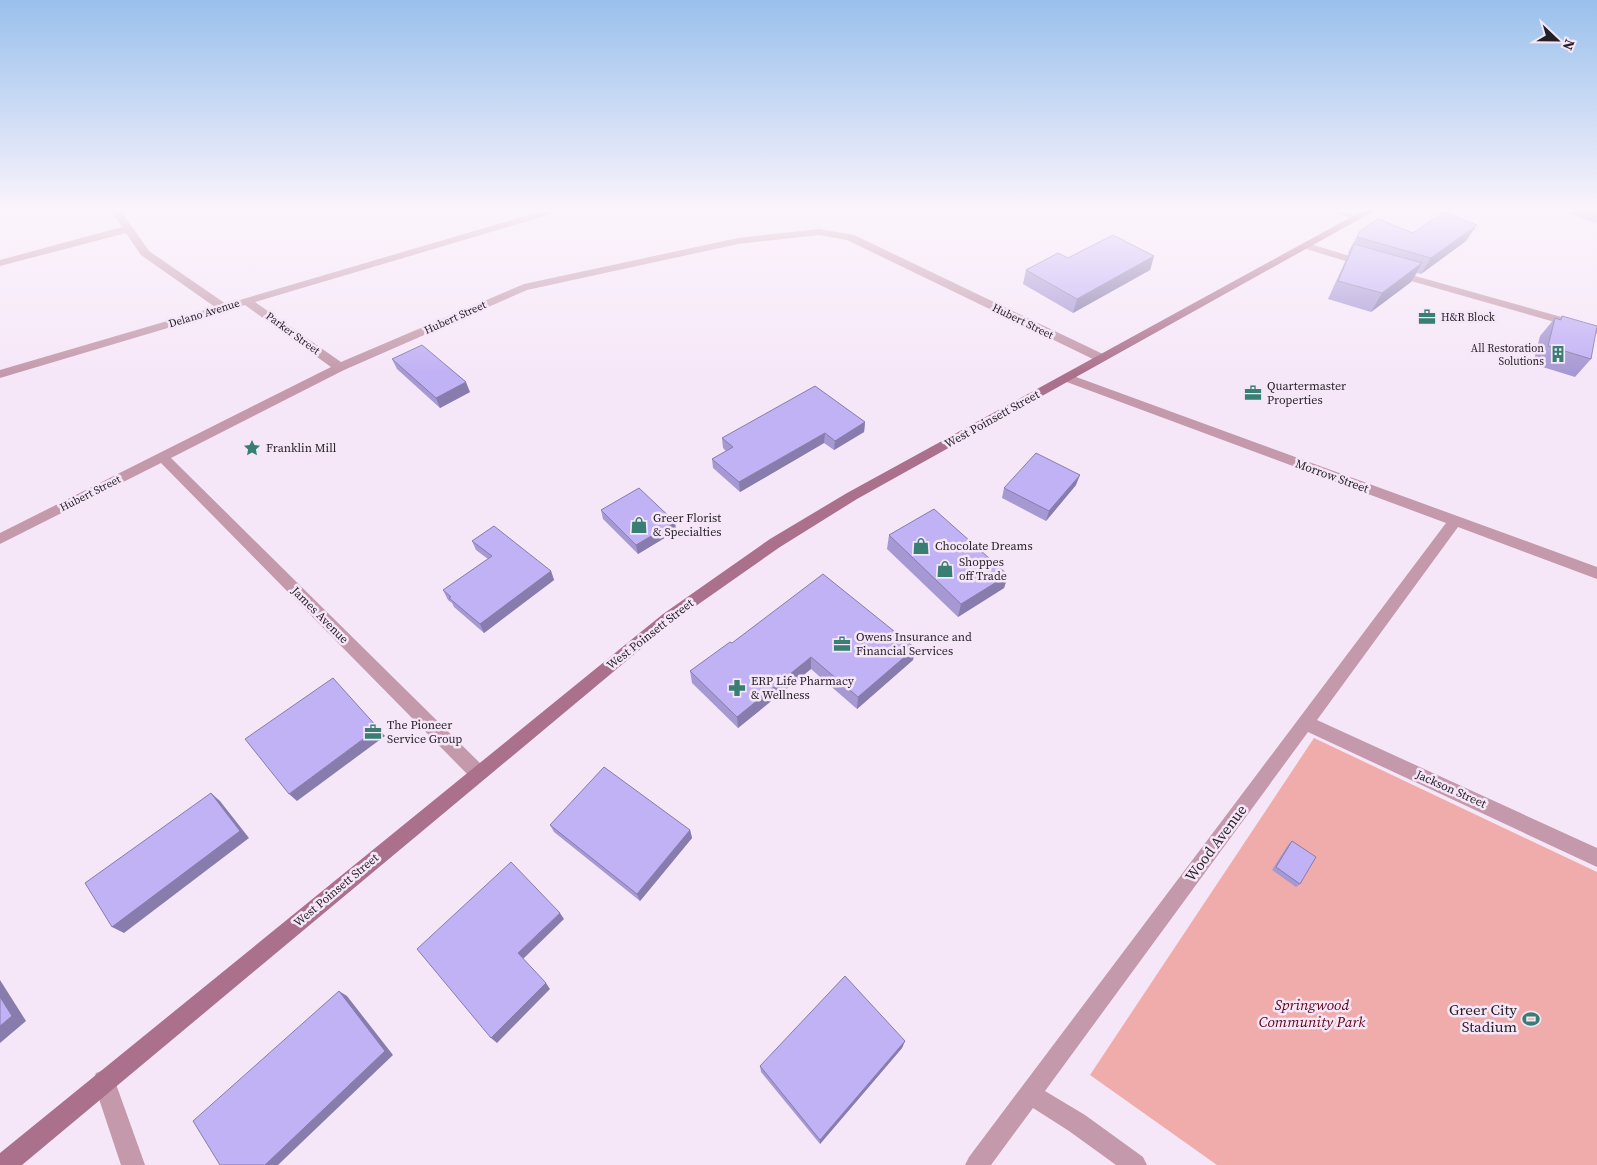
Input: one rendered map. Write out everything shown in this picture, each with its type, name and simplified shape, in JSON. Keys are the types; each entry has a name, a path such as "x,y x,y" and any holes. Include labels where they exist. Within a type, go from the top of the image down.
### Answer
{"main road":[{"name":"West Poinsett Street","path":"4,1165 668,618 776,543 852,496 1271,265"}],"street":[{"path":"162,265 223,307"},
{"name":"Delano Avenue","path":"0,374 367,265"},
{"name":"Hubert Street","path":"0,539 340,367 524,287 625,265"},
{"name":"Hubert Street","path":"909,265 1101,358"},
{"path":"1370,265 1597,331"},
{"name":"Parker Street","path":"246,301 340,367"},
{"name":"Morrow Street","path":"1068,378 1454,522 1597,573"},
{"name":"James Avenue","path":"162,457 478,773"},
{"name":"Wood Avenue","path":"977,1165 1454,522"},
{"name":"Jackson Street","path":"1305,723 1597,858"},
{"path":"104,1081 133,1165"},
{"path":"1030,1094 1077,1123 1136,1165"}],"green space":[{"name":"Springwood Community Park","path":"1314,738 1597,872 1597,1165 1217,1165 1090,1075"}],"building":[{"path":"1035,265 1137,265 1077,299 1026,270"},
{"path":"1345,265 1419,265 1382,293 1338,281"},
{"path":"1562,316 1597,326 1591,359 1548,346 1555,318 1561,320"},
{"path":"422,345 466,382 436,398 392,359"},
{"path":"815,386 865,422 835,441 825,433 739,482 712,459 733,447 722,438"},
{"path":"1036,453 1080,475 1049,511 1004,488"},
{"name":"Greer Florist & Specialties","path":"639,488 675,522 636,545 601,510"},
{"name":"Shoppes off Trade","path":"934,509 1008,575 961,604 889,535"},
{"path":"494,526 551,571 480,624 449,598 451,597 443,590 492,556 472,541"},
{"path":"823,574 915,648 858,697 811,657 737,717 690,671 730,642 732,643"},
{"path":"333,678 378,728 289,794 245,739"},
{"path":"604,767 690,830 637,894 550,825"},
{"path":"211,793 240,831 112,927 85,883"},
{"path":"1292,841 1316,857 1300,884 1276,867"},
{"path":"511,862 560,913 518,953 546,983 491,1038 417,949"},
{"path":"845,976 905,1041 820,1140 760,1066"},
{"path":"339,991 385,1051 265,1165 220,1165 193,1121"},
{"path":"0,997 12,1016 0,1026"}],"place":[{"name":"H&R Block","path":"1427,317"},
{"name":"All Restoration Solutions","path":"1558,354"},
{"name":"Quartermaster Properties","path":"1253,393"},
{"name":"Franklin Mill","path":"252,448"},
{"name":"Greer Florist & Specialties","path":"639,525"},
{"name":"Chocolate Dreams","path":"921,546"},
{"name":"Shoppes off Trade","path":"945,569"},
{"name":"Owens Insurance and Financial Services","path":"842,644"},
{"name":"ERP Life Pharmacy & Wellness","path":"737,688"},
{"name":"The Pioneer Service Group","path":"373,732"},
{"name":"Greer City Stadium","path":"1531,1019"}]}
